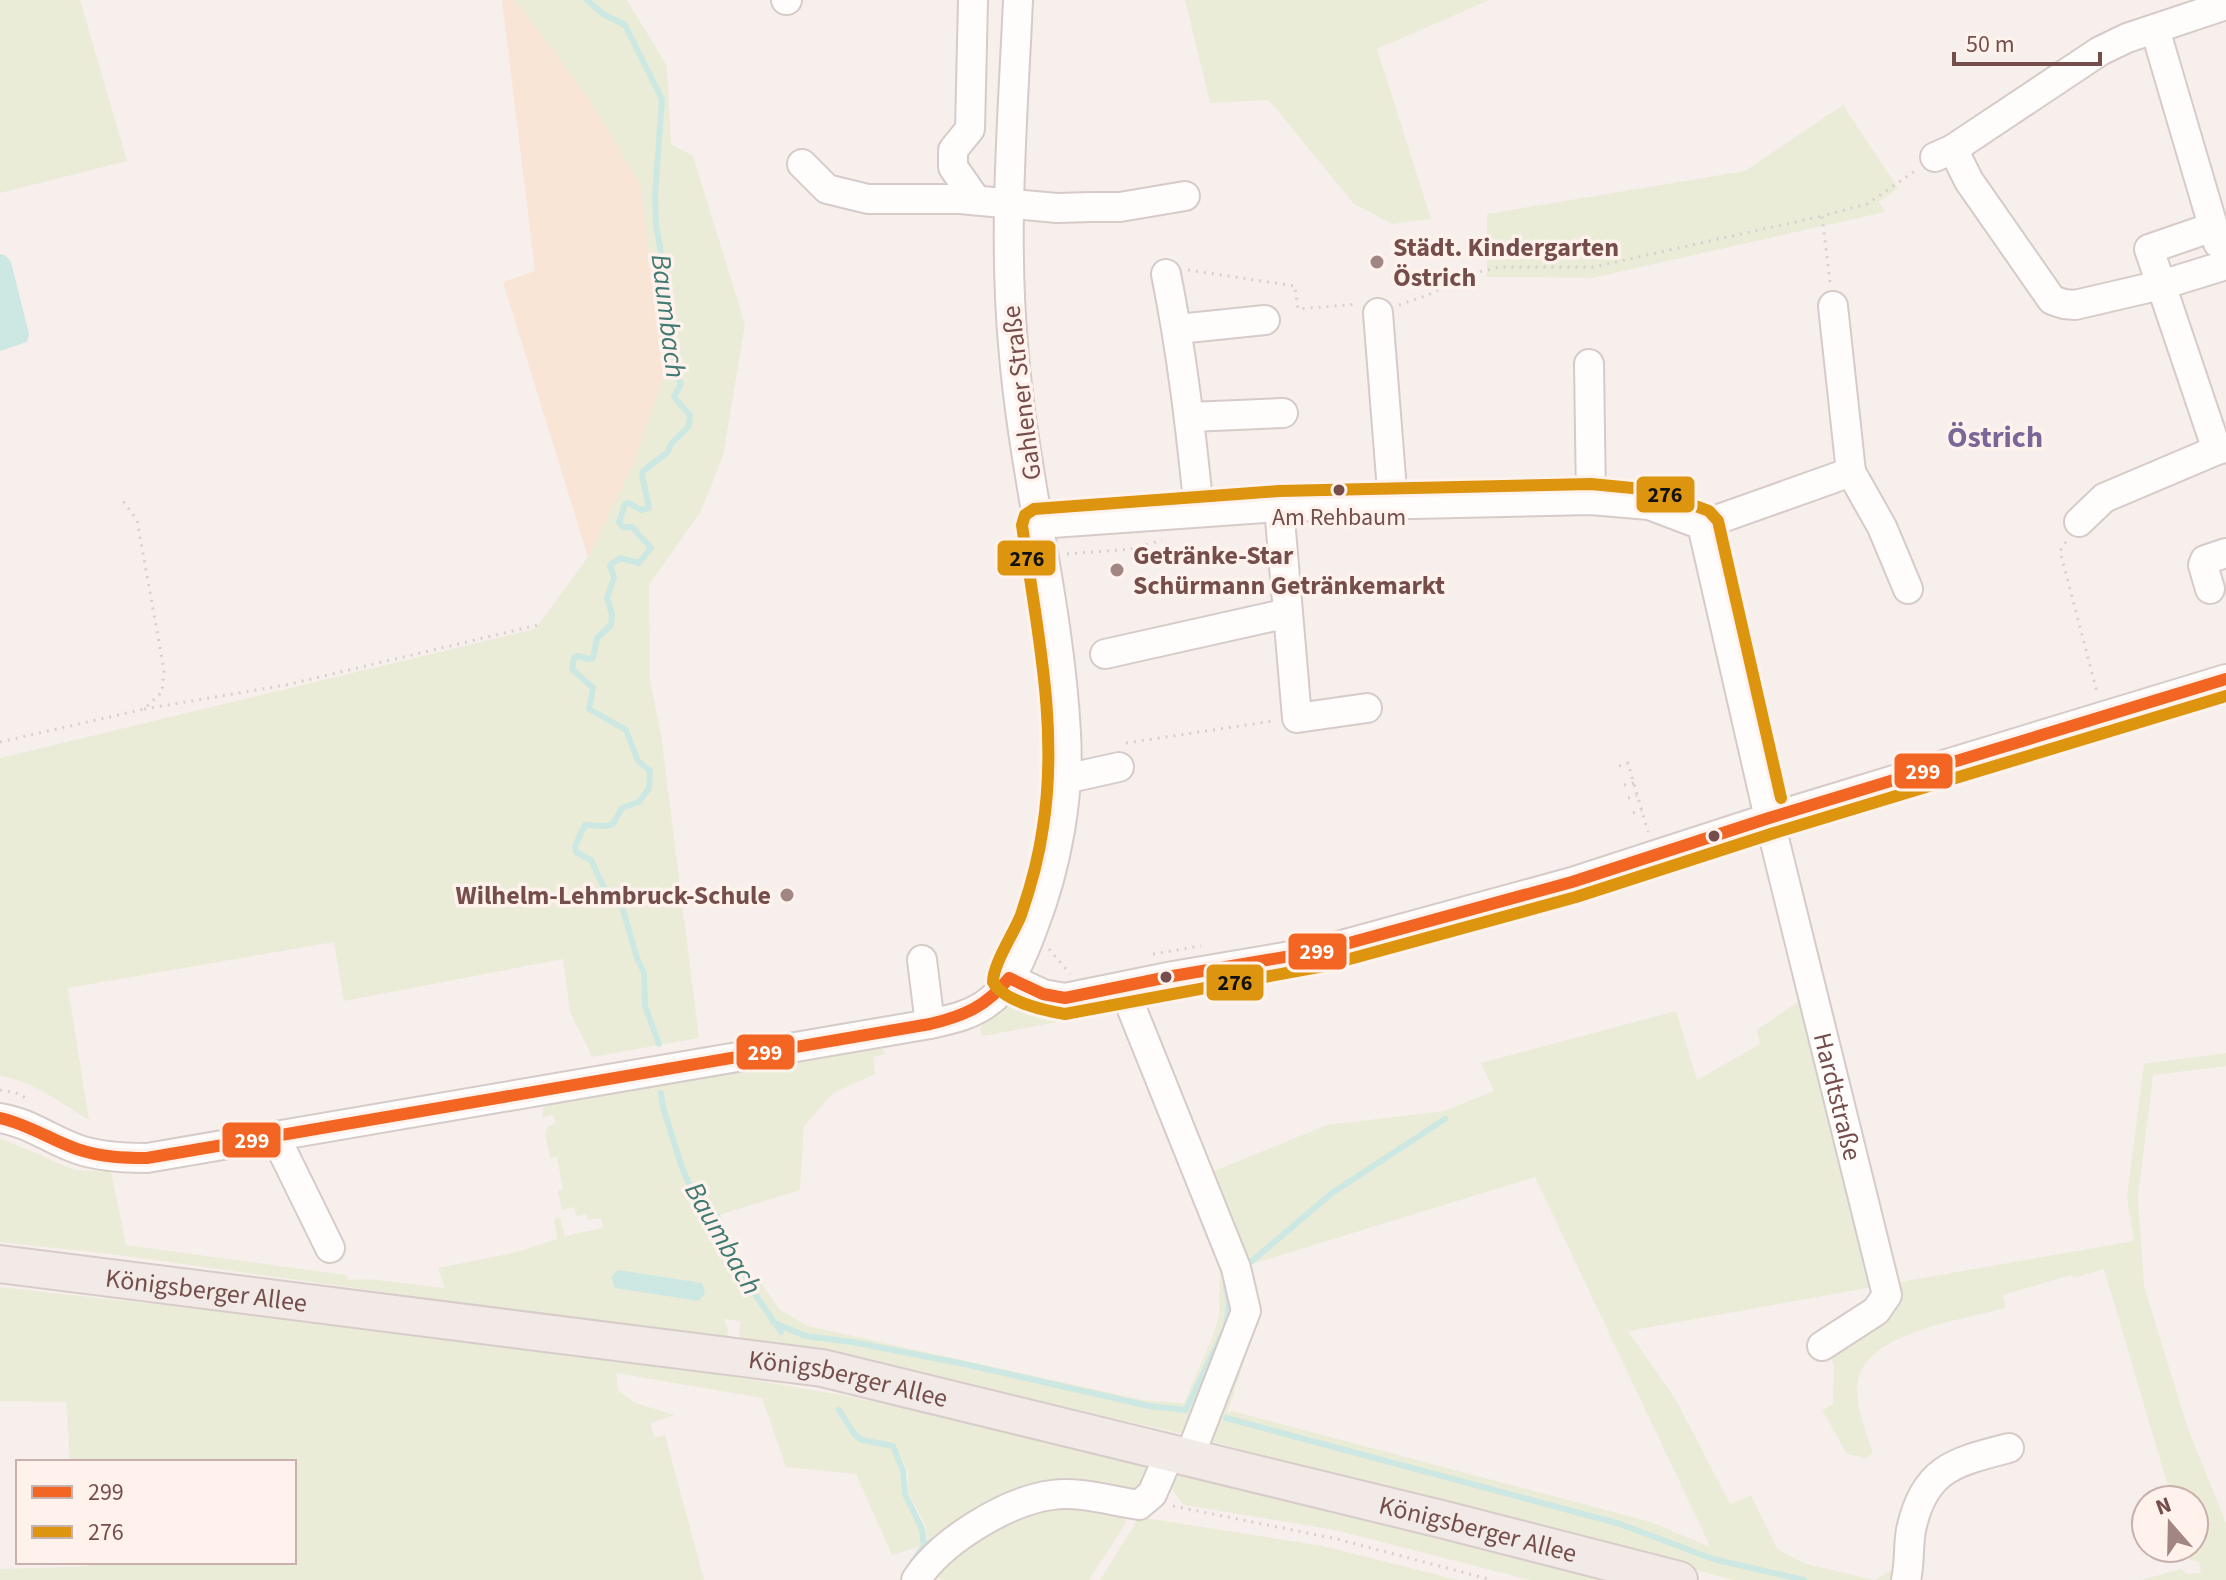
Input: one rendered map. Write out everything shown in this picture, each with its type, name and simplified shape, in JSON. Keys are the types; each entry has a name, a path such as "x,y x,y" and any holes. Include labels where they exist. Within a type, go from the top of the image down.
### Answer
{"main road":[{"name":"Königsberger Allee","path":"0,1264 822,1368 1679,1580"}],"street":[{"path":"973,0 970,129 953,150 953,167 976,200"},
{"name":"Gahlener Straße","path":"0,1118 79,1150 147,1158 930,1024 968,1015 993,999 1025,949 1039,913 1060,829 1065,779 1066,734 1013,348 1008,272 1008,203 1018,0"},
{"path":"2155,29 2225,265 2161,285 2075,305 2052,300 1969,181 1944,153 2100,51 2127,38 2226,5"},
{"path":"802,164 827,189 868,199 976,200 1057,208 1120,207 1185,196"},
{"path":"2079,522 2104,498 2222,449 2149,249 2213,227"},
{"path":"1173,271 1199,511"},
{"path":"1833,306 1851,472 1882,527 1908,589"},
{"path":"1378,313 1393,503"},
{"path":"1178,329 1265,320"},
{"path":"1589,364 1591,500"},
{"path":"1190,417 1283,413"},
{"path":"1038,524 1279,507 1591,500 1649,505 1702,525 1851,472"},
{"path":"1279,507 1297,718 1367,708"},
{"path":"1702,525 1769,818"},
{"path":"2210,589 2203,565 2205,560 2226,553"},
{"path":"1105,654 1288,613"},
{"path":"1009,978 1043,994 1065,998 1320,951 1572,882 1769,818 2226,679"},
{"path":"1065,779 1119,767"},
{"name":"Hardtstraße","path":"1769,818 1887,1295 1876,1311 1822,1346"},
{"path":"922,960 930,1024"},
{"path":"916,1580 954,1542 1023,1501 1069,1494 1139,1505 1152,1494 1179,1455 1238,1337 1246,1311 1236,1268 1123,987"},
{"path":"275,1136 330,1248"},
{"path":"1906,1580 1911,1530 1927,1484 1959,1461 2009,1448"}],"path":[{"path":"1378,313 1428,295 1467,275 1500,267 1593,267 1867,204 1944,153"},
{"path":"1822,216 1833,306"},
{"path":"1173,271 1295,286 1298,309 1329,306 1328,299"},
{"path":"123,501 137,520 164,670 162,692 144,709"},
{"path":"2079,522 2060,551 2104,715"},
{"path":"1060,554 1132,549 1162,540"},
{"path":"0,742 144,709 286,685 538,625"},
{"path":"1119,767 1118,745 1297,718"},
{"path":"1619,766 1628,763 1652,843"},
{"path":"1624,785 1634,783"},
{"path":"1628,798 1637,795"},
{"path":"1633,813 1642,810"},
{"path":"1042,940 1070,973"},
{"path":"1152,954 1197,945 1212,949"},
{"path":"0,1090 26,1099"},
{"path":"1152,1494 1178,1509 1337,1539 1492,1580"}],"green space":[{"path":"0,0 80,0 127,161 0,193"},
{"path":"514,0 627,0 667,66 671,144 693,156 745,324 723,456 701,511 649,585 650,681 661,734 699,1038 592,1057 570,1012 563,959 344,1001 334,942 68,988 89,1120 35,1087 0,1076 0,758 535,629 588,557 632,467 669,361 651,274 641,186"},
{"path":"1185,0 1489,0 1377,49 1431,219 1392,224 1354,204 1269,100 1210,103"},
{"path":"1843,105 1898,188 1879,202 1885,212 1592,278 1487,277 1487,214 1745,171"},
{"path":"1114,997 1123,1001 1128,1008 1238,1292 1238,1315 1229,1344 1206,1398 1183,1434 928,1376 739,1342 740,1321 724,1319 728,1328 727,1340 118,1255 0,1242 0,1138 75,1170 111,1172 126,1245 346,1275 348,1280 368,1279 445,1288 438,1268 517,1252 557,1239 554,1219 560,1218 565,1236 603,1228 601,1218 588,1220 586,1214 577,1217 574,1207 562,1210 558,1191 563,1189 557,1157 550,1158 545,1133 548,1126 555,1124 554,1115 542,1117 545,1099 872,1044 880,1046 885,1054 873,1057 875,1074 833,1093 804,1126 800,1190 719,1215 750,1284 760,1281 779,1309 808,1326 1143,1400 1184,1403 1219,1316 1220,1268 1208,1226 1121,1010 983,1036 980,1030 983,1021 995,1011 1015,1002 1069,1006"},
{"path":"1799,1001 1821,1094 1827,1093 1873,1287 1628,1331 1676,1400 1730,1504 1751,1495 1777,1549 1806,1564 1874,1580 1734,1580 1213,1442 1209,1435 1249,1320 1209,1173 1327,1125 1444,1111 1494,1091 1481,1063 1676,1011 1697,1080 1760,1044 1757,1030","holes":["1535,1177 1710,1547 1651,1522 1232,1411 1227,1414 1262,1305 1246,1266"]},
{"path":"2226,1053 2226,1066 2153,1075 2138,1197 2144,1286 2187,1426 2226,1523 2226,1580 2141,1580 2181,1569 2187,1574 2201,1573 2199,1564 2210,1564 2210,1484 2167,1484 2104,1269 2003,1295 2006,1308 1920,1330 1879,1350 1865,1364 1858,1381 1861,1417 1873,1453 1866,1458 1847,1454 1822,1410 1833,1404 1834,1365 1829,1353 1894,1283 2134,1241 2127,1197 2144,1064"},
{"path":"0,1287 387,1330 676,1368 820,1391 1150,1463 1143,1487 1133,1493 1012,1492 927,1543 926,1526 908,1492 908,1472 895,1445 892,1448 903,1495 921,1529 921,1546 892,1555 856,1474 786,1467 762,1398 616,1373 618,1390 635,1403 675,1415 650,1423 655,1438 665,1435 704,1580 0,1580 0,1569 87,1564 296,1564 296,1460 70,1460 66,1402 0,1401"},
{"path":"1179,1469 1599,1580 1530,1580 1335,1530 1184,1505 1171,1488"},
{"path":"1054,1503 1124,1514 1126,1523 1089,1580 944,1580 930,1573 1020,1511"},
{"path":"1139,1517 1323,1546 1458,1580 1100,1580"},
{"path":"1896,1568 1897,1580 1874,1580"}],"sand":[{"path":"502,0 514,0 519,5 590,101 641,186 651,274 669,361 632,467 588,557 503,282 535,271"}],"water":[{"path":"0,254 11,262 29,334 27,342 0,351"},
{"path":"618,1270 702,1283 705,1293 699,1301 615,1288 611,1277"}],"waterway":[{"name":"Baumbach","path":"587,0 603,14 625,25 662,99 655,196 661,253 657,272 670,305 677,374 681,384 674,397 690,415 689,426 671,444 668,452 643,471 649,508 641,510 625,504 619,523 623,527 632,527 651,548 639,563 620,558 610,565 614,578 607,598 612,614 611,625 597,638 593,658 574,658 572,669 593,688 589,709 626,730 638,761 650,771 649,788 639,802 622,808 613,824 585,825 575,846 576,852 591,860 605,890 621,903 644,973 645,1006 659,1044"},
{"name":"Baumbach","path":"661,1093 681,1165 694,1195 717,1216 745,1280 781,1332"},
{"path":"1252,1261 1332,1193 1445,1119"},
{"path":"773,1322 805,1336 964,1364 1149,1406 1186,1410 1226,1326 1229,1305 1226,1286"},
{"name":"Baumbach","path":"839,1410 855,1435 862,1440 893,1446 903,1471 905,1494 922,1529 924,1546 913,1561"},
{"path":"1226,1418 1620,1524 1713,1559 1804,1580"},
{"path":"924,1546 936,1539"}],"transit line":[{"name":"276","path":"1781,798 1718,521 1709,511 1653,490 1591,484 1279,491 1034,509 1025,515 1022,525 1044,676 1047,789 1031,882 1021,915 996,966 993,982 1015,1000 1065,1014 1324,966 1576,897 1774,833 2226,696"},
{"name":"299","path":"1009,978 1043,994 1065,998 1320,951 1572,882 1769,818 2226,679"},
{"name":"299","path":"0,1118 86,1152 147,1158 930,1024 974,1008 992,996 1009,978"}],"place":[{"name":"Städt. Kindergarten Östrich","path":"1377,262"},
{"name":"Am Rehbaum","path":"1339,490"},
{"name":"Getränke-Star Schürmann Getränkemarkt","path":"1117,570"},
{"name":"Wilhelm-Lehmbruck-Schule","path":"787,895"}],"district":[{"name":"Östrich","path":"1995,437"}]}
